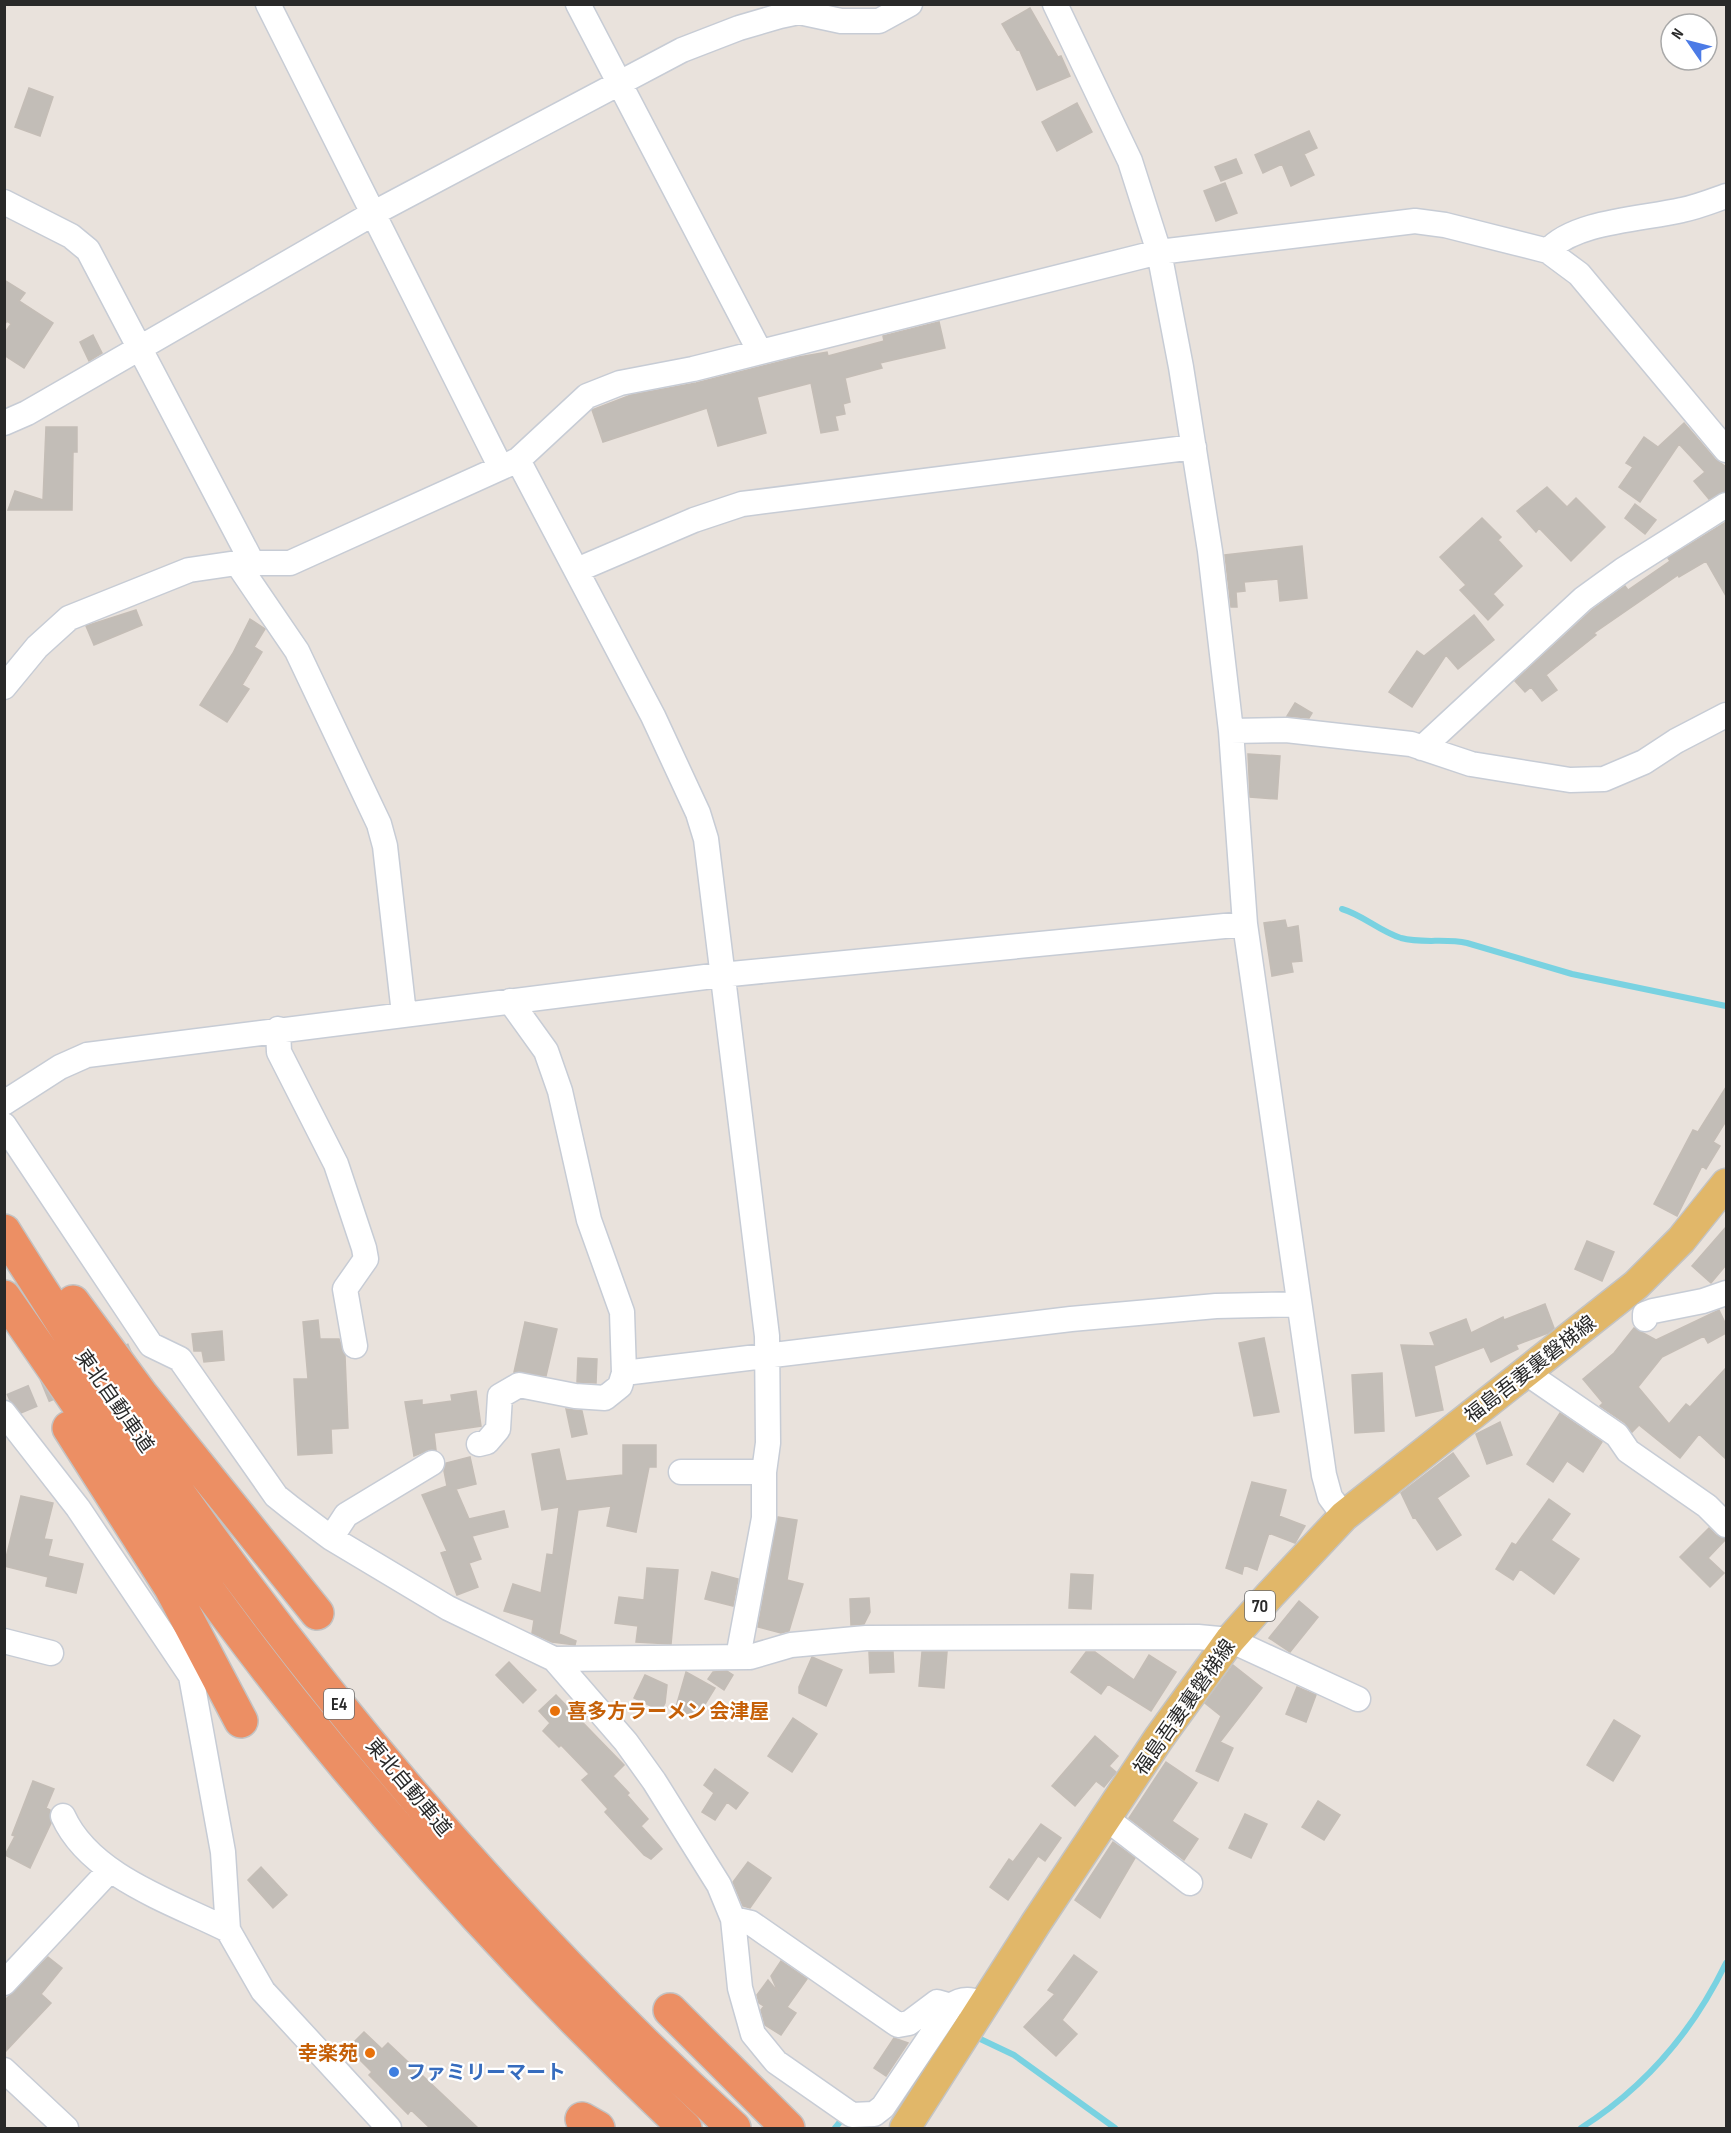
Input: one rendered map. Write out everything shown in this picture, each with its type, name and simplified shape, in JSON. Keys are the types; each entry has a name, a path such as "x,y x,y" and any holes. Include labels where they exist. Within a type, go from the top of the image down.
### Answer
{"highway":[{"path":"4,1208 141,1394 317,1613"},
{"name":"東北自動車道","path":"4,1231 110,1396 195,1516 303,1660 423,1806 560,1958 734,2128"},
{"name":"東北自動車道","path":"4,1297 191,1567 293,1701 398,1828 541,1987 685,2128"},
{"path":"4,1327 171,1588 241,1721"},
{"path":"670,2010 788,2128"}],"main road":[{"name":"福島吾妻裏磐梯線","path":"905,2128 1160,1738 1230,1640 1344,1516 1636,1285 1681,1240 1726,1184"}],"street":[{"path":"268,4 374,213 509,463 577,570 654,717 698,813 706,839 767,1354 768,1443 764,1472 764,1518 738,1657"},
{"path":"578,4 760,352"},
{"path":"4,423 27,413 374,213 682,50 739,28 799,12 841,21 879,21 910,4"},
{"path":"1055,4 1130,160 1160,252 1194,447 1232,731 1245,924 1299,1304 1324,1474 1330,1497 1344,1516"},
{"path":"1548,251 1556,242 1599,226 1683,210 1726,196"},
{"path":"4,202 71,236 88,250 140,348 245,563 297,651 379,824 385,846 404,1014"},
{"path":"4,687 43,640 69,618 189,570 245,563 291,563 509,463 587,396 620,383 693,369 1160,252 1415,221 1445,225 1548,251 1578,274 1726,450"},
{"path":"577,570 694,520 742,504 1194,447"},
{"path":"1422,748 1583,599 1623,570 1726,505"},
{"path":"1232,731 1286,729 1422,748 1471,764 1505,770 1570,780 1604,779 1644,762 1676,741 1726,715"},
{"path":"4,1103 60,1067 87,1055 278,1029 721,975 1245,924"},
{"path":"479,1443 487,1442 498,1429 500,1396 507,1390 519,1385 584,1397 605,1398 620,1386 624,1373 622,1312 589,1220 560,1091 546,1051 510,1001"},
{"path":"278,1029 279,1052 336,1164 364,1248 366,1259 345,1289 356,1346"},
{"path":"4,1125 147,1348 180,1359 276,1496 332,1538 448,1608 554,1659 626,1742 654,1781 719,1885 733,1919 740,1988 753,2034 776,2062 852,2115 874,2114 883,2107 951,2006 967,1999 985,2004"},
{"path":"1645,1319 1645,1314 1653,1311 1703,1301 1726,1293"},
{"path":"624,1373 767,1354 1082,1318 1216,1306 1299,1304"},
{"path":"1525,1372 1617,1435 1629,1451 1707,1506 1726,1525"},
{"path":"7,1409 78,1508 191,1676 222,1852 228,1930 263,1991 389,2128"},
{"path":"332,1538 346,1515 432,1463"},
{"path":"681,1472 764,1472"},
{"path":"554,1659 750,1657 791,1645 866,1638 1198,1637 1230,1640 1358,1699"},
{"path":"4,1641 51,1653"},
{"path":"63,1816 72,1836 109,1871 228,1930"},
{"path":"1107,1819 1190,1883"},
{"path":"4,1983 109,1871"},
{"path":"733,1919 751,1923 898,2025 909,2024 937,2002 951,2006"},
{"path":"4,2070 58,2126"}],"building":[{"path":"1030,8 1058,57 1061,56 1070,76 1037,90 1019,49 1017,50 1002,24"},
{"path":"29,88 53,97 40,136 15,127"},
{"path":"1077,103 1092,132 1057,151 1042,122"},
{"path":"1309,131 1317,148 1304,154 1314,175 1291,186 1282,164 1263,173 1255,155"},
{"path":"1236,159 1242,173 1221,181 1215,167"},
{"path":"1225,183 1237,213 1216,221 1204,191"},
{"path":"4,280 25,293 19,301 53,323 24,368 4,355 4,334 11,324 7,321 4,325"},
{"path":"939,322 945,348 880,363 882,368 845,378 850,402 843,404 845,414 835,416 838,430 821,433 811,383 757,397 766,433 718,446 707,408 603,442 592,410 631,395 696,383 799,357 827,352 828,356 884,341 883,336"},
{"path":"93,335 102,353 89,361 80,342"},
{"path":"1684,423 1715,459 1726,467 1726,491 1709,499 1694,481 1705,472 1679,444 1640,502 1619,487 1633,467 1626,463 1644,437 1658,447"},
{"path":"46,427 77,427 77,452 73,452 72,510 8,510 15,491 43,500"},
{"path":"1547,487 1567,507 1576,498 1605,527 1571,561 1539,528 1536,532 1517,511"},
{"path":"1635,504 1656,520 1645,534 1625,518"},
{"path":"1482,518 1501,537 1498,540 1522,566 1493,594 1503,605 1488,620 1460,590 1466,585 1440,557"},
{"path":"1726,522 1726,596 1706,561 1679,577 1678,575 1594,633 1596,635 1546,675 1557,690 1542,701 1531,687 1525,692 1515,681 1592,610 1625,586 1628,590 1670,561 1668,558"},
{"path":"1302,546 1307,598 1280,601 1278,579 1244,582 1245,591 1236,592 1237,607 1231,607 1225,555"},
{"path":"136,610 142,625 94,645 86,626"},
{"path":"1474,615 1494,640 1458,669 1446,655 1412,707 1389,692 1417,651 1424,656"},
{"path":"250,619 265,629 254,647 262,652 242,685 249,689 227,722 200,705 233,653"},
{"path":"1295,703 1312,713 1309,718 1287,716"},
{"path":"1248,754 1280,756 1277,799 1250,797"},
{"path":"1285,920 1287,928 1298,926 1302,961 1291,962 1293,972 1272,976 1264,923"},
{"path":"1726,1087 1726,1121 1713,1142 1720,1146 1706,1169 1702,1166 1677,1216 1654,1204 1693,1130 1698,1132"},
{"path":"1726,1227 1726,1265 1711,1283 1692,1266"},
{"path":"1587,1241 1614,1252 1602,1281 1575,1269"},
{"path":"1545,1304 1554,1328 1548,1333 1516,1345 1518,1349 1491,1362 1484,1347 1434,1366 1443,1410 1416,1416 1401,1345 1435,1346 1430,1333 1466,1319 1471,1333 1503,1317 1504,1320"},
{"path":"1719,1310 1726,1325 1726,1333 1708,1343 1704,1336 1662,1357 1638,1387 1669,1424 1686,1404 1690,1407 1726,1368 1726,1459 1699,1434 1680,1458 1639,1425 1632,1432 1625,1423 1600,1406 1603,1403 1583,1379 1614,1353 1634,1328 1656,1340"},
{"path":"318,1320 320,1339 339,1339 345,1356 348,1428 331,1429 332,1453 298,1455 294,1379 308,1379 303,1322"},
{"path":"525,1322 557,1329 546,1376 514,1372"},
{"path":"222,1331 224,1360 204,1362 202,1351 194,1351 192,1334"},
{"path":"1264,1338 1279,1412 1254,1416 1239,1343"},
{"path":"578,1358 597,1359 596,1383 577,1382"},
{"path":"1382,1373 1384,1431 1355,1433 1352,1375"},
{"path":"476,1391 481,1426 434,1433 436,1450 431,1449 414,1456 405,1402 422,1400 422,1405 452,1401 451,1395"},
{"path":"566,1409 582,1411 587,1434 572,1437"},
{"path":"1560,1413 1602,1442 1583,1472 1567,1461 1553,1482 1527,1464"},
{"path":"1500,1422 1512,1455 1487,1464 1476,1434"},
{"path":"623,1445 656,1445 656,1467 649,1467 636,1532 607,1526 611,1506 578,1510 559,1634 576,1641 575,1645 552,1642 532,1633 534,1620 504,1611 513,1584 541,1593 547,1554 553,1555 559,1507 542,1510 532,1454 559,1449 566,1481 623,1475"},
{"path":"1453,1453 1469,1476 1437,1498 1461,1535 1437,1550 1415,1517 1413,1518 1401,1493"},
{"path":"470,1457 476,1484 456,1489 469,1519 504,1511 508,1527 472,1536 481,1559 469,1563 478,1587 457,1595 441,1553 447,1551 422,1495 447,1486 444,1471 446,1463"},
{"path":"1252,1482 1286,1490 1279,1516 1305,1526 1295,1543 1269,1533 1257,1570 1244,1565 1242,1574 1226,1568"},
{"path":"21,1496 53,1503 44,1539 52,1540 48,1556 83,1564 76,1593 46,1586 48,1577 4,1566"},
{"path":"1549,1499 1570,1514 1551,1540 1579,1559 1554,1594 1520,1569 1513,1580 1496,1569 1512,1543 1516,1545"},
{"path":"778,1517 797,1520 787,1580 803,1584 789,1631 781,1633 758,1627"},
{"path":"1709,1528 1716,1535 1726,1539 1708,1558 1724,1573 1710,1587 1680,1557"},
{"path":"647,1568 678,1570 671,1644 636,1642 638,1626 615,1623 619,1597 644,1600"},
{"path":"712,1572 738,1579 733,1606 705,1599"},
{"path":"1071,1574 1093,1575 1091,1609 1069,1608"},
{"path":"869,1598 870,1612 864,1624 851,1625 850,1599"},
{"path":"1299,1601 1318,1617 1290,1652 1269,1638"},
{"path":"869,1652 893,1652 894,1672 870,1673"},
{"path":"922,1652 947,1652 944,1688 919,1686"},
{"path":"1086,1652 1095,1652 1134,1680 1149,1655 1176,1672 1151,1711 1108,1684 1101,1694 1071,1672"},
{"path":"812,1657 842,1670 826,1706 799,1693 799,1687"},
{"path":"509,1662 536,1690 523,1703 496,1675"},
{"path":"1233,1665 1262,1688 1220,1742 1233,1748 1218,1781 1196,1771 1221,1716 1205,1703"},
{"path":"727,1671 733,1675 724,1690 708,1679 713,1672"},
{"path":"686,1672 715,1688 696,1719 676,1707"},
{"path":"645,1675 667,1685 665,1703 661,1711 634,1698"},
{"path":"1297,1687 1316,1695 1306,1722 1286,1714"},
{"path":"556,1695 624,1765 613,1776 648,1819 641,1826 662,1849 651,1859 644,1855 605,1812 608,1809 582,1780 589,1774 561,1745 559,1747 543,1731 550,1723 539,1711"},
{"path":"793,1718 817,1734 792,1772 768,1756"},
{"path":"1614,1720 1640,1736 1613,1781 1587,1765"},
{"path":"1095,1736 1118,1756 1109,1766 1116,1772 1104,1787 1096,1781 1075,1806 1052,1786"},
{"path":"1166,1762 1197,1783 1172,1821 1198,1839 1184,1860 1129,1818"},
{"path":"715,1769 748,1793 736,1809 727,1802 715,1820 702,1812 714,1793 704,1785"},
{"path":"33,1781 54,1789 46,1808 50,1810 51,1823 30,1868 5,1855 15,1836 12,1835"},
{"path":"1318,1801 1340,1815 1324,1840 1302,1827"},
{"path":"1245,1814 1267,1824 1251,1858 1229,1848"},
{"path":"1041,1824 1061,1838 1045,1861 1038,1856 1008,1900 990,1887 1009,1859 1013,1862"},
{"path":"1113,1842 1135,1858 1100,1918 1075,1900"},
{"path":"748,1862 771,1878 750,1908 743,1906 733,1882"},
{"path":"261,1867 287,1895 273,1908 248,1880"},
{"path":"1074,1955 1097,1972 1062,2020 1077,2034 1056,2056 1024,2027 1055,1994 1048,1990"},
{"path":"48,1957 62,1968 41,1994 51,2003 4,2053 4,2001"},
{"path":"781,1961 807,1979 787,2007 796,2013 781,2035 765,2025 761,2010 764,2006 759,2003 757,1995 768,1980 778,1992 771,1976"},
{"path":"364,2032 382,2049 388,2043 478,2128 430,2128 411,2110 408,2114 369,2075 372,2072 348,2048"},
{"path":"894,2038 908,2043 886,2076 874,2068"}],"waterway":[{"path":"1342,909 1401,938 1467,943 1572,974 1726,1006"},
{"path":"1581,2128 1626,2095 1665,2056 1698,2012 1726,1963"},
{"path":"974,2036 1014,2055 1115,2128"},
{"path":"835,2128 844,2117"}],"tunnel":[{"path":"11,1405 143,1350"}],"place":[{"name":"喜多方ラーメン 会津屋","path":"555,1711"},
{"name":"幸楽苑","path":"370,2053"},
{"name":"ファミリーマート","path":"394,2072"}]}
